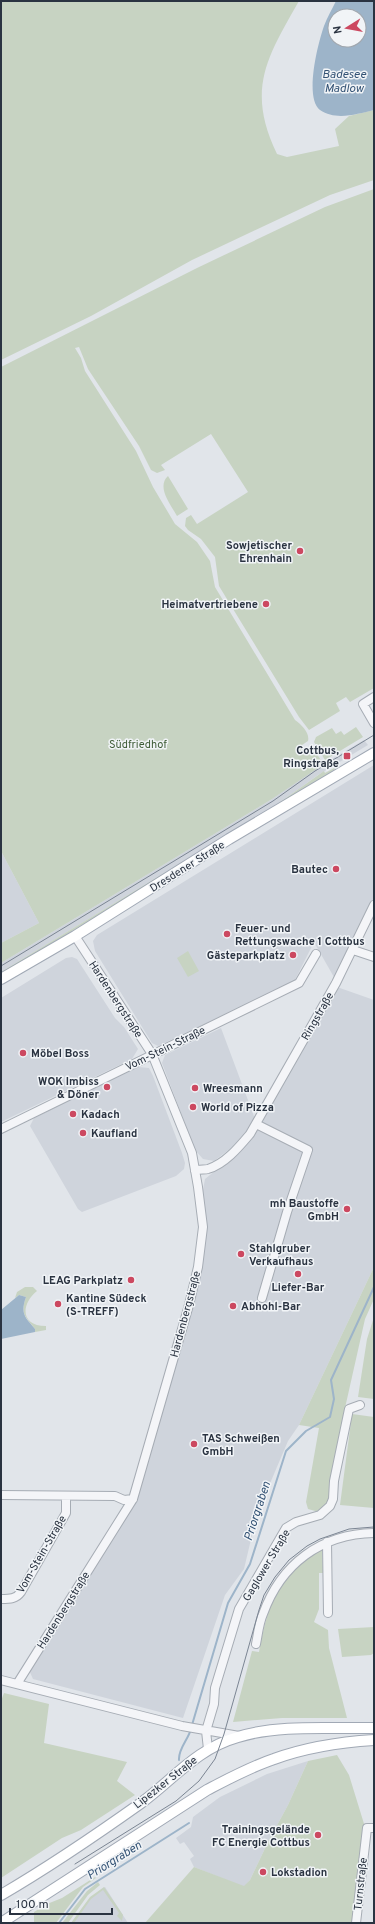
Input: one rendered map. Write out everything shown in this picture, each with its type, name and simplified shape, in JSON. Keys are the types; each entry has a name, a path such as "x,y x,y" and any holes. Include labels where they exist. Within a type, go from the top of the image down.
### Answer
{"main road":[{"name":"Dresdener Straße","path":"1,979 75,936 230,839 374,753"},
{"name":"Lipezker Straße","path":"1,1895 142,1802 179,1770 208,1749 240,1736 278,1729 374,1728"},
{"path":"4,1920 206,1790 236,1774 284,1756 351,1742 374,1740"}],"street":[{"path":"374,697 363,704 374,723"},
{"name":"Ringstraße","path":"196,1174 206,1170 232,1154 250,1134 336,983 374,906"},
{"name":"Hardenbergstraße","path":"17,1684 133,1499 189,1305 198,1267 203,1228 192,1153 152,1054 75,936"},
{"path":"353,950 374,957"},
{"name":"Vom-Stein-Straße","path":"1,1129 300,983 316,954"},
{"path":"256,1124 308,1150 286,1212 262,1298"},
{"name":"Gaglower Straße","path":"208,1749 203,1730 214,1704 215,1688 239,1609 286,1528 296,1522 320,1515 330,1506 334,1499 334,1481 349,1409 360,1406"},
{"path":"1,1495 115,1496 124,1500 133,1499"},
{"name":"Vom-Stein-Straße","path":"1,1599 13,1599 21,1592 66,1513 66,1496"},
{"path":"256,1644 262,1615 278,1582 290,1567 307,1553 327,1542 345,1537 374,1533"},
{"path":"327,1542 328,1613"},
{"path":"1,1680 188,1727 240,1736"},
{"name":"Turnstraße","path":"356,1923 367,1828 374,1828"}],"shaded area":[{"path":"364,740 368,745 318,775 276,805 1,972 1,963 272,799 313,770"},
{"path":"374,765 374,897 335,979 314,942 294,982 158,1046 152,1043 95,951 93,941 97,935"},
{"path":"1,851 39,923 1,943"},
{"path":"72,957 77,959 115,1018 124,1027 138,1049 132,1059 1,1122 1,998 66,958"},
{"path":"337,987 374,1000 374,1267 299,1425 288,1441 257,1514 244,1569 225,1595 183,1718 33,1679 29,1670 134,1503 206,1227 203,1190 205,1179 237,1153"},
{"path":"221,1028 255,1119 239,1142 214,1161 203,1159 195,1150 162,1063 165,1055"},
{"path":"138,1067 149,1068 153,1076 182,1153 185,1163 184,1169 176,1176 82,1212 78,1209 30,1126 34,1118"},
{"path":"308,1761 288,1805 250,1880 244,1887 194,1867 190,1859 194,1856 184,1842 180,1844 176,1838 191,1827 193,1817 220,1797 267,1774"},
{"path":"105,1887 128,1923 71,1923 90,1898"}],"green space":[{"path":"1,1 299,1 278,40 264,74 262,92 263,111 268,131 277,154 287,157 339,146 335,129 349,116 374,110 374,180 330,195 192,260 91,316 1,360"},
{"name":"Südfriedhof","path":"374,189 374,688 350,702 346,697 336,703 340,711 309,730 299,717 219,586 215,557 201,539 188,530 185,526 186,518 191,515 197,524 248,492 211,434 161,465 165,470 157,473 151,470 139,446 88,369 79,347 75,348 81,358 85,371 136,451 153,487 175,524 197,542 210,561 215,587 295,720 307,732 308,741 302,745 305,749 312,746 322,762 320,763 321,766 272,799 1,963 1,943 39,923 1,851 1,367 197,268 325,207"},
{"path":"168,476 188,509 177,516 164,491 165,480"},
{"path":"356,727 363,737 325,760 314,742 316,737 332,728 336,734 341,731 344,735"},
{"path":"340,765 321,780 1,974 1,972 276,805 324,771 325,773"},
{"path":"188,951 199,971 188,977 177,958"},
{"path":"374,1267 374,1299 365,1319 345,1408 330,1480 330,1498 327,1505 319,1512 308,1509 306,1502 319,1428 299,1425"},
{"path":"25,1287 33,1287 37,1291 31,1297 26,1308 28,1319 38,1325 46,1326 46,1330 35,1332 35,1329 24,1314 23,1307 26,1297 19,1295 15,1298 17,1292"},
{"path":"374,1317 374,1399 358,1397 367,1339"},
{"path":"352,1414 374,1417 374,1508 340,1505"},
{"path":"322,1547 323,1573 319,1573 319,1609 314,1622 328,1630 329,1648 347,1718 282,1718 233,1722 252,1651 259,1652 266,1619 279,1587 285,1577 295,1566"},
{"path":"374,1627 374,1653 371,1655 342,1657 338,1629"},
{"path":"4,1693 49,1704 44,1743 127,1762 117,1781 135,1795 81,1830 62,1838 1,1878 1,1701"},
{"name":"Trainingsgelände FC Energie Cottbus","path":"337,1755 349,1775 365,1827 354,1923 145,1923 194,1867 244,1886 250,1880 288,1805 308,1761"},
{"path":"95,1877 96,1878 83,1887 56,1923 34,1923 34,1912 47,1904 62,1898"},
{"path":"98,1882 100,1885 88,1895 68,1923 62,1923 87,1891"},
{"path":"104,1887 123,1915 122,1921 117,1916 119,1913 103,1890 91,1899 74,1923 71,1923 90,1897"}],"water":[{"name":"Badesee Madlow","path":"336,1 374,1 374,110 347,116 340,116 326,113 320,110 315,104 313,94 314,70 319,45 327,19 327,48 367,48 367,8 332,8"},
{"path":"19,1295 26,1297 23,1307 24,1315 35,1329 35,1332 1,1339 1,1310"}],"waterway":[{"name":"Priorgraben","path":"192,1725 228,1603 250,1564 286,1451 306,1431 330,1417 334,1399 331,1380 374,1287"},
{"name":"Priorgraben","path":"179,1760 180,1752 191,1729"},
{"name":"Priorgraben","path":"59,1923 85,1889 189,1823"}],"tram line":[{"path":"1,966 273,801 315,771 374,735"},
{"path":"75,1864 176,1801 199,1781 215,1759 224,1734 264,1595 275,1577 289,1560 307,1546 320,1539 349,1529 374,1527"}],"place":[{"name":"Sowjetischer Ehrenhain","path":"300,551"},
{"name":"Heimatvertriebene","path":"266,604"},
{"name":"Cottbus, Ringstraße","path":"347,756"},
{"name":"Bautec","path":"336,869"},
{"name":"Feuer- und Rettungswache 1 Cottbus","path":"227,934"},
{"name":"Gästeparkplatz","path":"293,955"},
{"name":"Möbel Boss","path":"23,1053"},
{"name":"WOK Imbiss & Döner","path":"107,1087"},
{"name":"Wreesmann","path":"195,1088"},
{"name":"World of Pizza","path":"193,1107"},
{"name":"Kadach","path":"73,1114"},
{"name":"Kaufland","path":"83,1133"},
{"name":"mh Baustoffe GmbH","path":"347,1209"},
{"name":"Stahlgruber Verkaufhaus","path":"241,1254"},
{"name":"Liefer-Bar","path":"298,1274"},
{"name":"LEAG Parkplatz","path":"131,1280"},
{"name":"Kantine Südeck (S-TREFF)","path":"58,1304"},
{"name":"Abhohl-Bar","path":"233,1306"},
{"name":"TAS Schweißen GmbH","path":"194,1444"},
{"name":"Trainingsgelände FC Energie Cottbus","path":"318,1835"},
{"name":"Lokstadion","path":"263,1872"}]}
